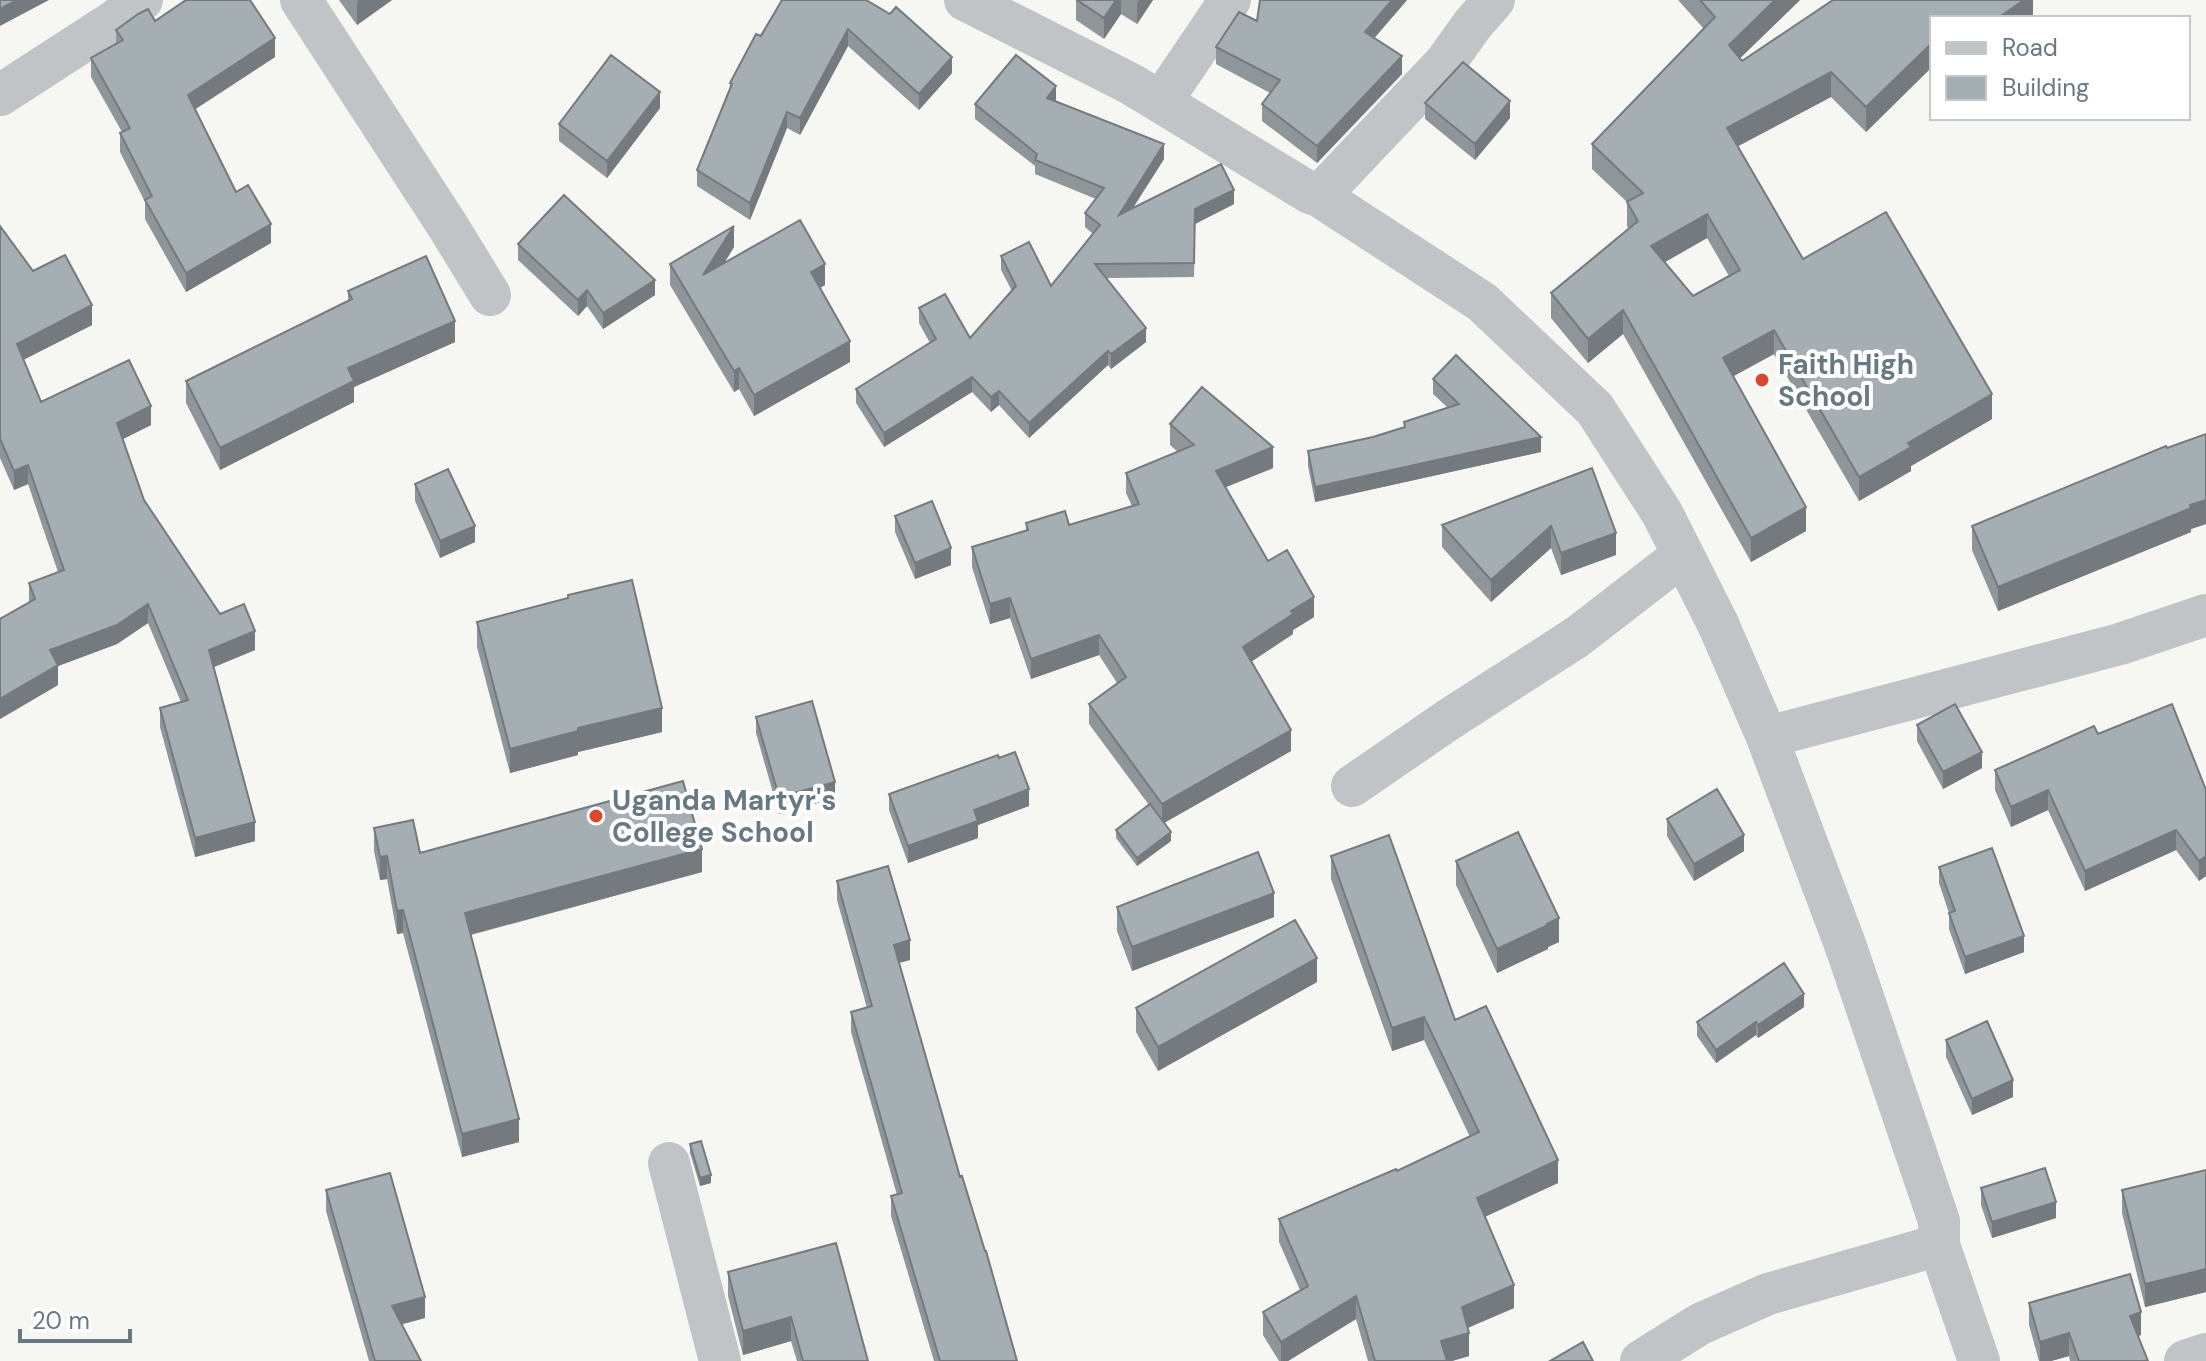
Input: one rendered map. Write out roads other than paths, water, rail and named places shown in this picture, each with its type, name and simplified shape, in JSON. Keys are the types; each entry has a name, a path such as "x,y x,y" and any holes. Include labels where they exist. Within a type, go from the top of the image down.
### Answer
{"street":[{"path":"0,95 142,0"},
{"path":"301,0 490,295"},
{"path":"965,0 1131,84 1319,196 1482,302 1595,409 1662,513 1718,624 1767,737 1890,1074 1939,1221 1939,1245 1979,1361"},
{"path":"1161,102 1230,0"},
{"path":"1319,196 1445,63 1494,0"},
{"path":"1352,786 1577,637 1683,555"},
{"path":"1767,737 2120,644 2206,615"},
{"path":"669,1163 720,1361"},
{"path":"1641,1361 1700,1324 1768,1294 1939,1245"},
{"path":"2185,1361 2206,1354"}],"place":[{"name":"Faith High School","path":"1762,380"},
{"name":"Uganda Martyr's College School","path":"596,816"}]}
